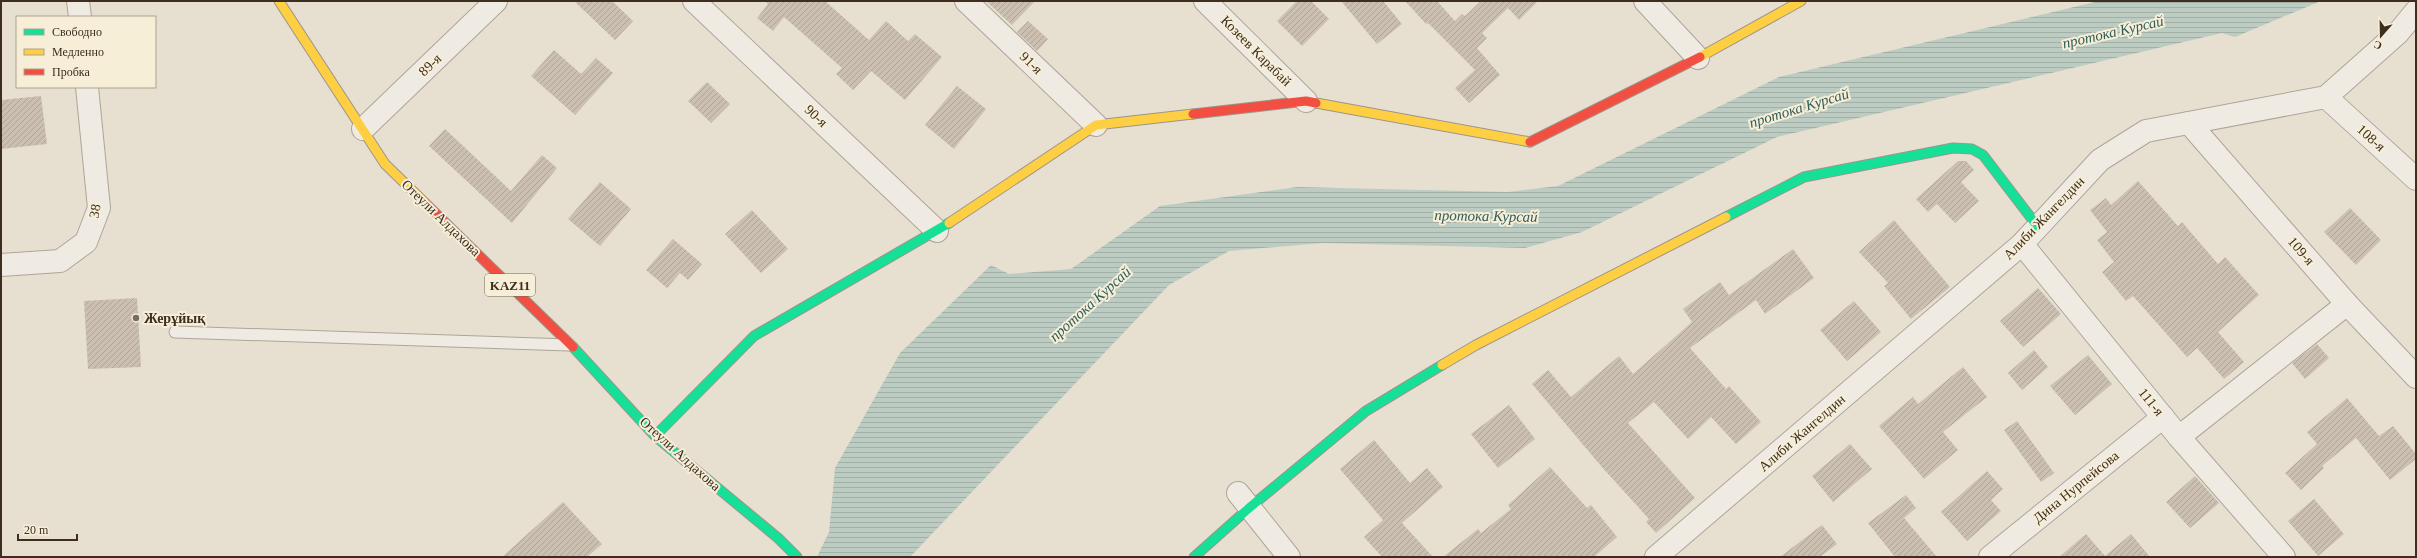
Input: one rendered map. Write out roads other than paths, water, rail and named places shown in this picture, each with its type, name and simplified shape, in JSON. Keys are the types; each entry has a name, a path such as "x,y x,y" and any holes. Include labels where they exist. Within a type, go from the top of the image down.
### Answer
{"main road":[{"name":"Отеули Алдахова","path":"279,1 385,164 572,345 655,436 778,538 797,557"},
{"path":"655,436 754,336 937,231 1096,125 1306,101 1532,142 1698,58 1801,1"},
{"path":"1194,557 1244,500 1366,411 1476,345 1804,177 1953,148 1972,149 1983,155 2038,227"}],"street":[{"path":"78,1 80,16"},
{"name":"89-я","path":"363,129 496,1"},
{"name":"90-я","path":"694,1 937,231"},
{"name":"91-я","path":"966,1 1096,125"},
{"name":"Козеев Карабай","path":"1205,1 1306,101"},
{"path":"1645,1 1698,58"},
{"path":"2326,97 2398,33 2416,11"},
{"name":"38","path":"1,266 60,261 86,242 99,208 87,88"},
{"name":"Алиби Жангелдин","path":"1656,557 2022,244 2100,160 2146,132 2326,97"},
{"name":"108-я","path":"2326,97 2416,179"},
{"name":"109-я","path":"2189,123 2347,304 2416,377"},
{"name":"111-я","path":"2022,244 2179,437 2284,557"},
{"path":"2179,437 2347,304"},
{"name":"Дина Нурпейсова","path":"1990,557 2163,417"},
{"path":"1244,500 1289,557"}],"lane":[{"path":"175,332 572,345"}],"water":[{"name":"протока Курсай","path":"2099,1 2321,1 2235,37 2222,33 1777,137 1582,232 1525,248 1322,243 1229,251 1169,285 910,557 817,557 829,532 835,468 900,353 991,265 1009,274 1071,269 1160,206 1297,187 1508,192 1558,186 1779,77"}],"place":[{"name":"Жерұйық","path":"136,318"}]}
